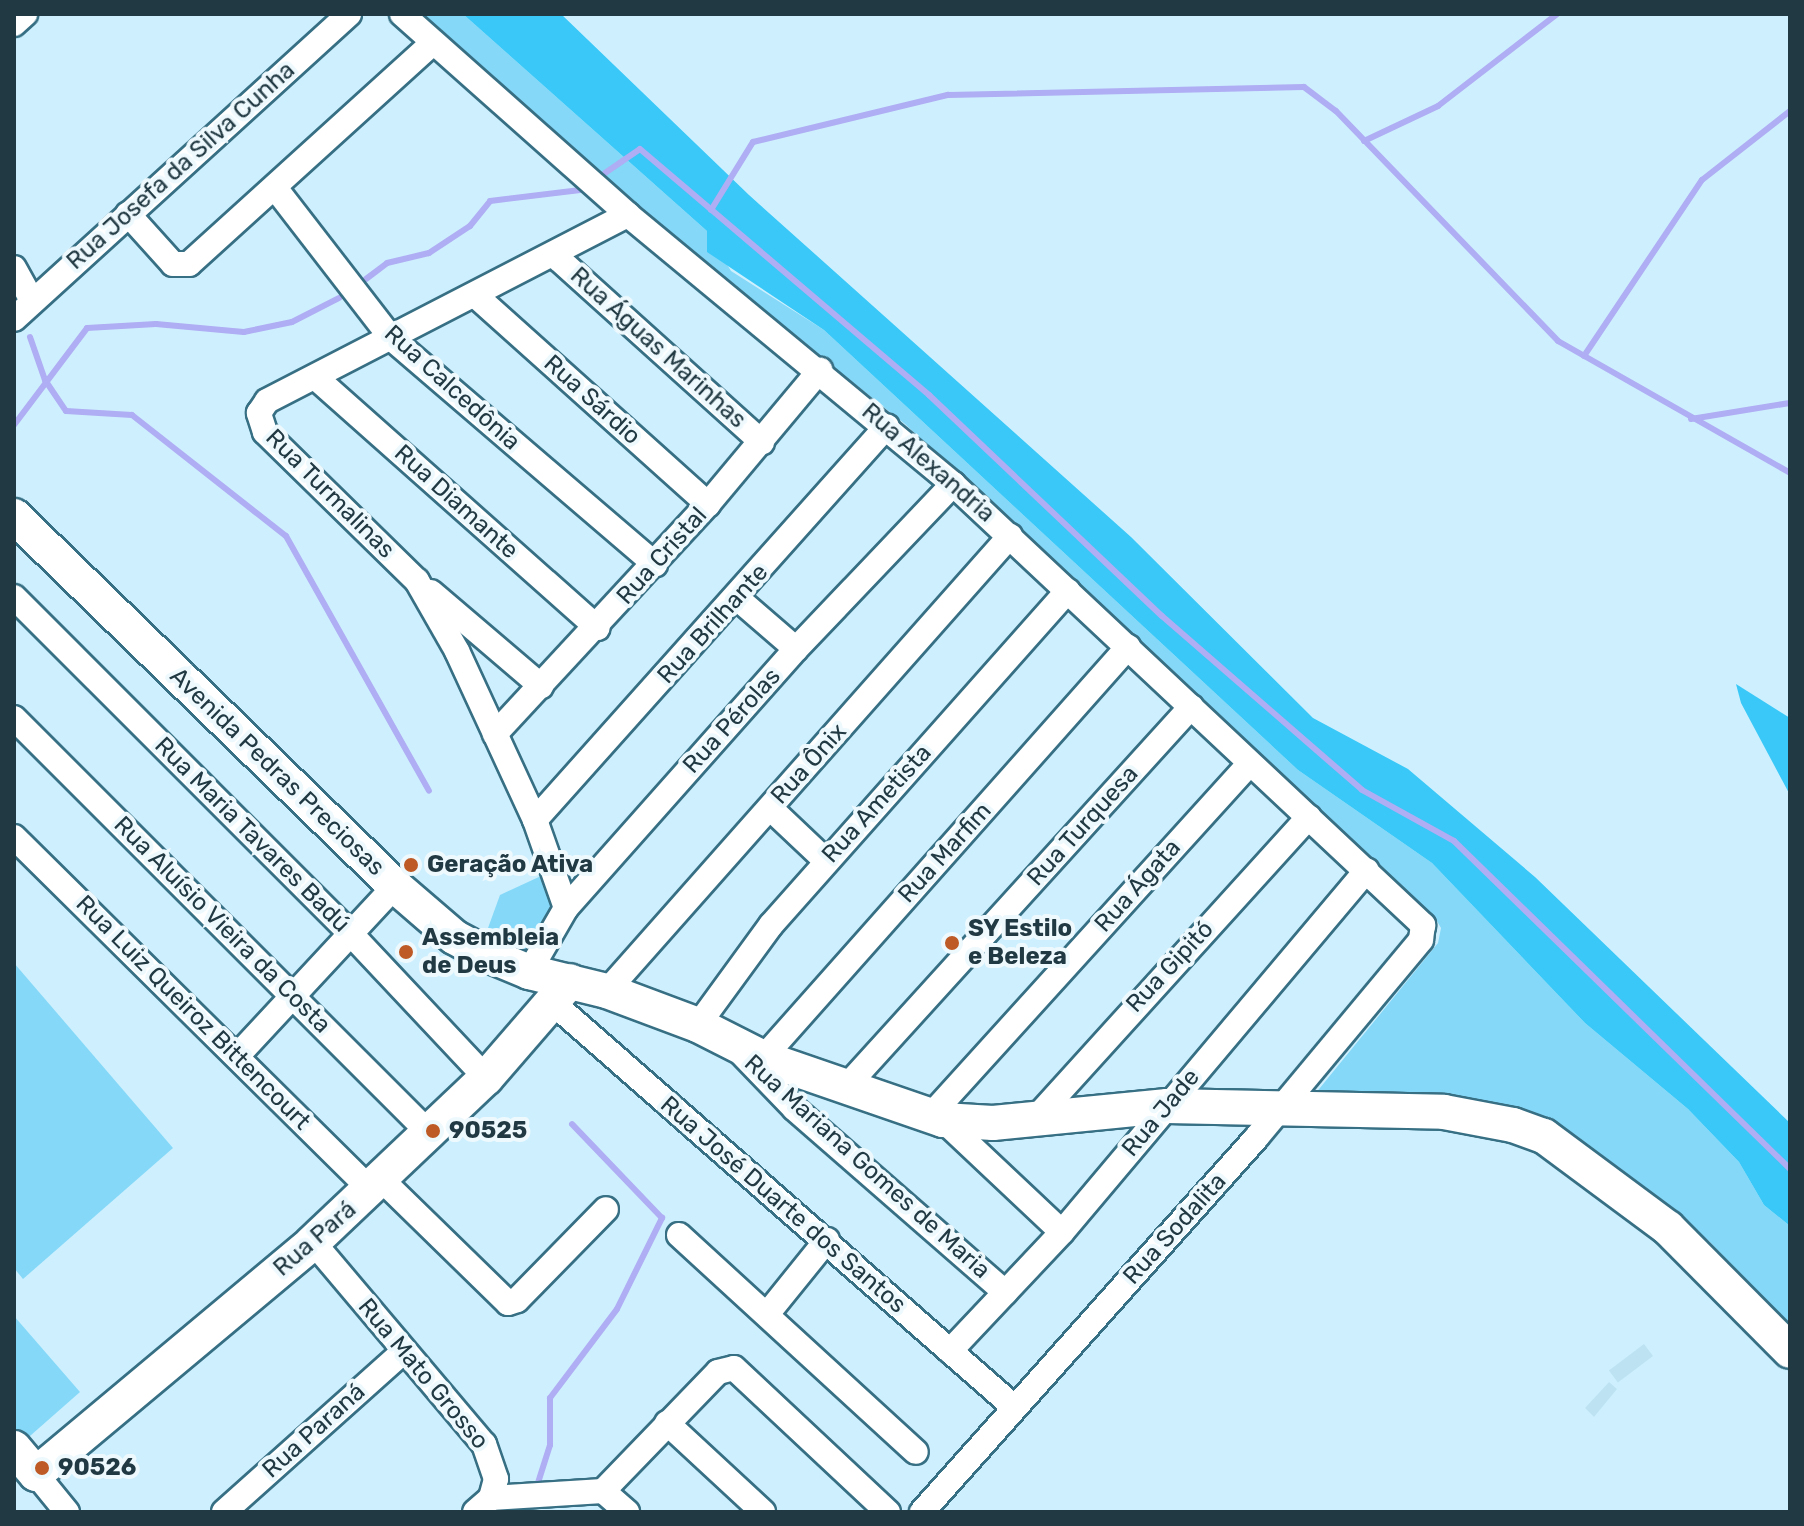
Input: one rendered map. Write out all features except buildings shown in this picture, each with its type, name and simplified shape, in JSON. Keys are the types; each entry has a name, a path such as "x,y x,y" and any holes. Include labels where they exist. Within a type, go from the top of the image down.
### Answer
{"main road":[{"name":"Avenida Pedras Preciosas","path":"14,516 395,886 454,937 529,972 561,992 607,991 698,1025 763,1058 937,1118 1034,1120 1167,1106 1278,1111 1444,1112 1481,1116 1544,1136 1668,1228 1790,1351"},
{"name":"Rua Pará","path":"36,1474 377,1185 486,1078 561,992"},
{"path":"14,1448 36,1474"}],"street":[{"path":"14,24 25,14"},
{"name":"Rua Josefa da Silva Cunha","path":"14,319 349,14"},
{"name":"Rua Alexandria","path":"402,14 432,44 628,215 820,370 953,484 1249,764 1419,917 1421,940"},
{"path":"128,214 173,264 184,267 276,189 432,44"},
{"name":"Rua Calcedônia","path":"276,189 391,338 655,564"},
{"name":"Rua Turmalinas","path":"566,908 535,820 417,581 265,432 262,406 628,215"},
{"name":"Rua Águas Marinhas","path":"554,255 762,442"},
{"path":"14,268 32,301"},
{"name":"Rua Sárdio","path":"476,296 708,504"},
{"name":"Rua Cristal","path":"495,734 598,628 762,442 820,370"},
{"name":"Rua Diamante","path":"315,377 598,628"},
{"name":"Rua Brilhante","path":"535,820 737,598 887,426"},
{"name":"Rua Pérolas","path":"529,972 566,908 796,649 953,484"},
{"name":"Rua Ônix","path":"607,991 1010,536"},
{"path":"417,581 541,686"},
{"name":"Rua Ametista","path":"698,1025 730,976 826,861 1068,591"},
{"name":"Rua Maria Tavares Badú","path":"14,597 350,933 486,1078"},
{"path":"737,598 796,649"},
{"name":"Rua Marfim","path":"763,1058 1128,647"},
{"name":"Rua Turquesa","path":"845,1088 1191,707"},
{"name":"Rua Aluísio Vieira da Costa","path":"14,718 429,1133"},
{"name":"Rua Ágata","path":"937,1118 1249,764"},
{"path":"770,808 826,861"},
{"name":"Rua Gipitó","path":"1034,1120 1309,817"},
{"name":"Rua Luiz Queiroz Bittencourt","path":"14,837 238,1055 508,1303 517,1300 606,1209"},
{"name":"Rua Jade","path":"950,1351 1062,1232 1367,870"},
{"path":"238,1055 395,886"},
{"name":"Rua Sodalita","path":"922,1512 1278,1111 1421,940"},
{"name":"Rua José Duarte dos Santos","path":"561,992 827,1240 1014,1407"},
{"name":"Rua Mariana Gomes de Maria","path":"729,1041 795,1109 1005,1292"},
{"path":"937,1118 1062,1232"},
{"path":"679,1235 768,1313 916,1452"},
{"path":"768,1313 827,1240"},
{"name":"Rua Mato Grosso","path":"313,1242 484,1444 496,1479 483,1505"},
{"name":"Rua Paraná","path":"224,1512 404,1351"},
{"path":"483,1505 603,1491 718,1372 734,1368 888,1512"},
{"path":"667,1423 763,1512"},
{"path":"36,1474 67,1512"},
{"path":"603,1491 627,1512"}],"shaded area":[{"path":"417,14 463,14 707,231 731,271 824,330 1298,770 1432,863 1585,1023 1688,1109 1739,1162 1764,1205 1790,1226 1790,1326 1709,1241 1599,1156 1521,1110 1426,1092 1315,1094 1438,943 1441,928 1434,916 905,424 663,232"},
{"path":"463,14 561,14 749,195 1131,537 1313,718 1408,769 1535,877 1790,1123 1790,1226 1764,1205 1739,1162 1688,1109 1585,1023 1432,863 1298,770 824,330 707,252 707,231"},
{"path":"1736,684 1790,718 1790,795 1741,703"},
{"path":"554,870 566,908 529,972 480,950 500,895"},
{"path":"14,963 173,1148 23,1279 14,1268"},
{"path":"14,1316 80,1392 22,1443 14,1434"},
{"path":"1644,1344 1653,1356 1618,1382 1609,1370"},
{"path":"1609,1382 1617,1389 1594,1417 1585,1408"}],"waterway":[{"path":"1364,141 1438,106 1557,14"},
{"path":"711,210 753,142 948,95 1304,87 1336,111 1558,341 1790,473"},
{"path":"1584,356 1702,180 1790,111"},
{"path":"605,173 640,149 929,395 1162,616 1362,790 1454,841 1790,1169"},
{"path":"366,279 387,263 429,253 470,226 490,201 580,190"},
{"path":"14,425 87,328 156,324 244,332 292,322 339,298"},
{"path":"30,337 45,380 66,411 132,415 286,536 429,791"},
{"path":"1691,419 1790,403"},
{"path":"536,1489 550,1445 550,1398 617,1309 662,1218 572,1124"}],"place":[{"name":"Geração Ativa","path":"411,865"},
{"name":"SY Estilo e Beleza","path":"952,943"},
{"name":"Assembleia de Deus","path":"406,952"},
{"name":"90525","path":"433,1131"},
{"name":"90526","path":"42,1468"}]}
